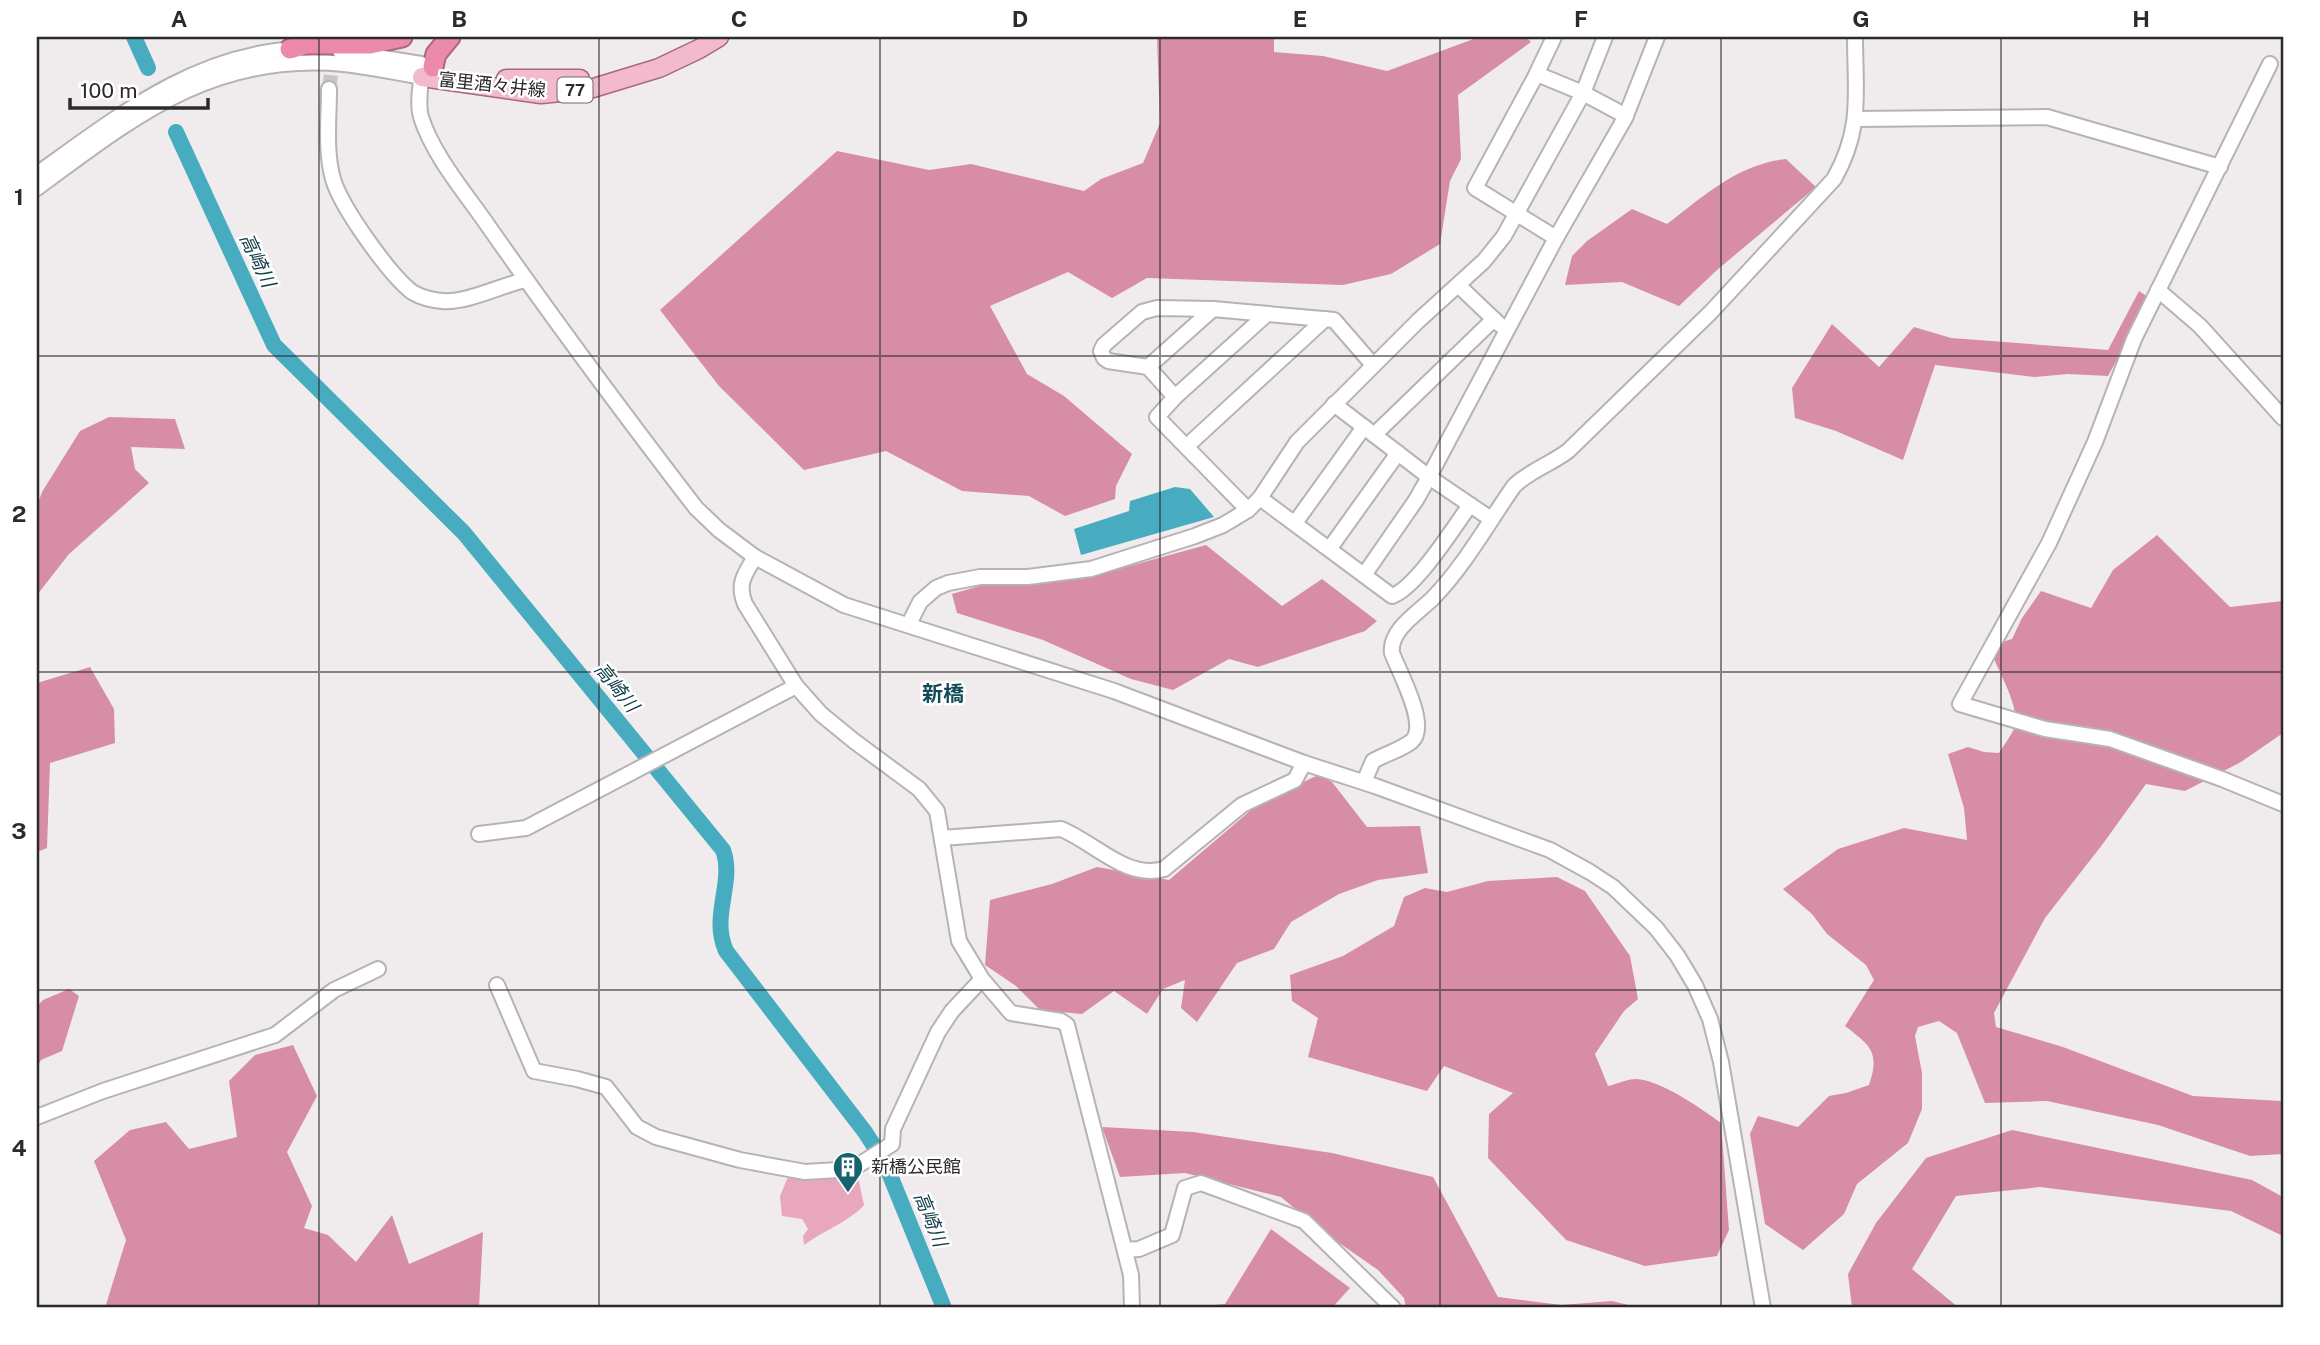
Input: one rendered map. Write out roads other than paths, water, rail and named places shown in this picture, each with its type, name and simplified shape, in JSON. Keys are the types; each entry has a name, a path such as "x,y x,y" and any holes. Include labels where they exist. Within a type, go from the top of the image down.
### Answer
{"highway":[{"path":"290,49 316,44 370,44 402,37"},
{"path":"425,69 426,46 433,37"},
{"path":"425,69 450,37"}],"main road":[{"name":"富里酒々井線","path":"425,69 500,78 577,79 604,76 631,69 705,37"},
{"name":"富里酒々井線","path":"425,69 530,93 590,89 659,68 719,37"}],"street":[{"path":"1553,37 1537,74 1475,188 1556,238"},
{"path":"909,624 920,602 936,588 948,583 979,577 1028,577 1091,569 1204,533 1248,510 1260,498 1297,442 1373,365 1484,261 1504,236 1583,93 1605,37"},
{"path":"1364,575 1416,500 1556,238 1626,116 1657,37"},
{"path":"1364,782 1373,761 1405,745 1415,738 1418,732 1414,705 1392,653 1392,641 1446,584 1520,480 1568,451 1712,312 1834,178 1847,156 1855,119 1855,37"},
{"path":"37,174 107,123 180,80 237,58 290,49 345,51 425,69"},
{"path":"37,188 144,111 189,88 228,74 276,65 316,63 425,69"},
{"path":"2270,64 2134,339 2095,442 2049,543 1960,704 2045,729 2110,739 2283,804"},
{"path":"425,69 419,108 427,131 444,162 525,280 696,508 719,530 755,557 844,605 1114,691 1304,763 1550,850 1613,887 1634,906 1677,955 1704,1004 1717,1044 1763,1308"},
{"path":"1537,74 1583,93 1626,116"},
{"path":"329,89 328,148 332,177 339,197 355,223 411,291 424,298 445,301 468,299 497,287 525,280"},
{"path":"1855,119 2047,117 2220,167"},
{"path":"1458,285 1506,331"},
{"path":"2158,290 2200,326 2283,418"},
{"path":"1175,397 1148,367 1108,361 1101,351 1142,312 1157,308 1213,309 1334,320 1373,365"},
{"path":"1148,367 1213,309"},
{"path":"1248,510 1157,416 1267,314"},
{"path":"1188,446 1325,319"},
{"path":"1294,523 1369,431 1494,319"},
{"path":"1334,404 1429,477 1491,519"},
{"path":"1329,548 1398,453"},
{"path":"1260,498 1392,596 1400,593 1423,568 1470,505"},
{"path":"755,557 743,576 740,591 745,604 796,686 821,714 853,741 919,789 937,811 959,941 982,979 1011,1013 1061,1021 1066,1025 1131,1275 1132,1308"},
{"path":"479,834 526,828 796,686"},
{"path":"942,838 1061,829 1077,835 1115,862 1152,872 1164,869 1242,806 1295,780 1304,763"},
{"path":"37,1117 103,1091 275,1035 334,990 378,970"},
{"path":"497,985 534,1071 606,1087 637,1127 656,1137 740,1160 805,1172 838,1171 858,1166 892,1144 893,1129 938,1032 952,1011 982,979"},
{"path":"1125,1250 1139,1249 1172,1235 1185,1188 1201,1183 1304,1221 1393,1308"}],"water":[{"path":"1175,487 1190,489 1214,517 1081,555 1074,529 1129,511 1130,501"}],"waterway":[{"name":"高崎川","path":"134,37 148,68"},
{"name":"高崎川","path":"176,132 274,345 464,533 723,850 726,874 720,925 726,951 865,1132 885,1163 944,1308"}],"tunnel":[{"path":"329,89 336,37"}],"place":[{"name":"新橋公民館","path":"848,1194"}],"district":[{"name":"新橋","path":"943,694"}]}
